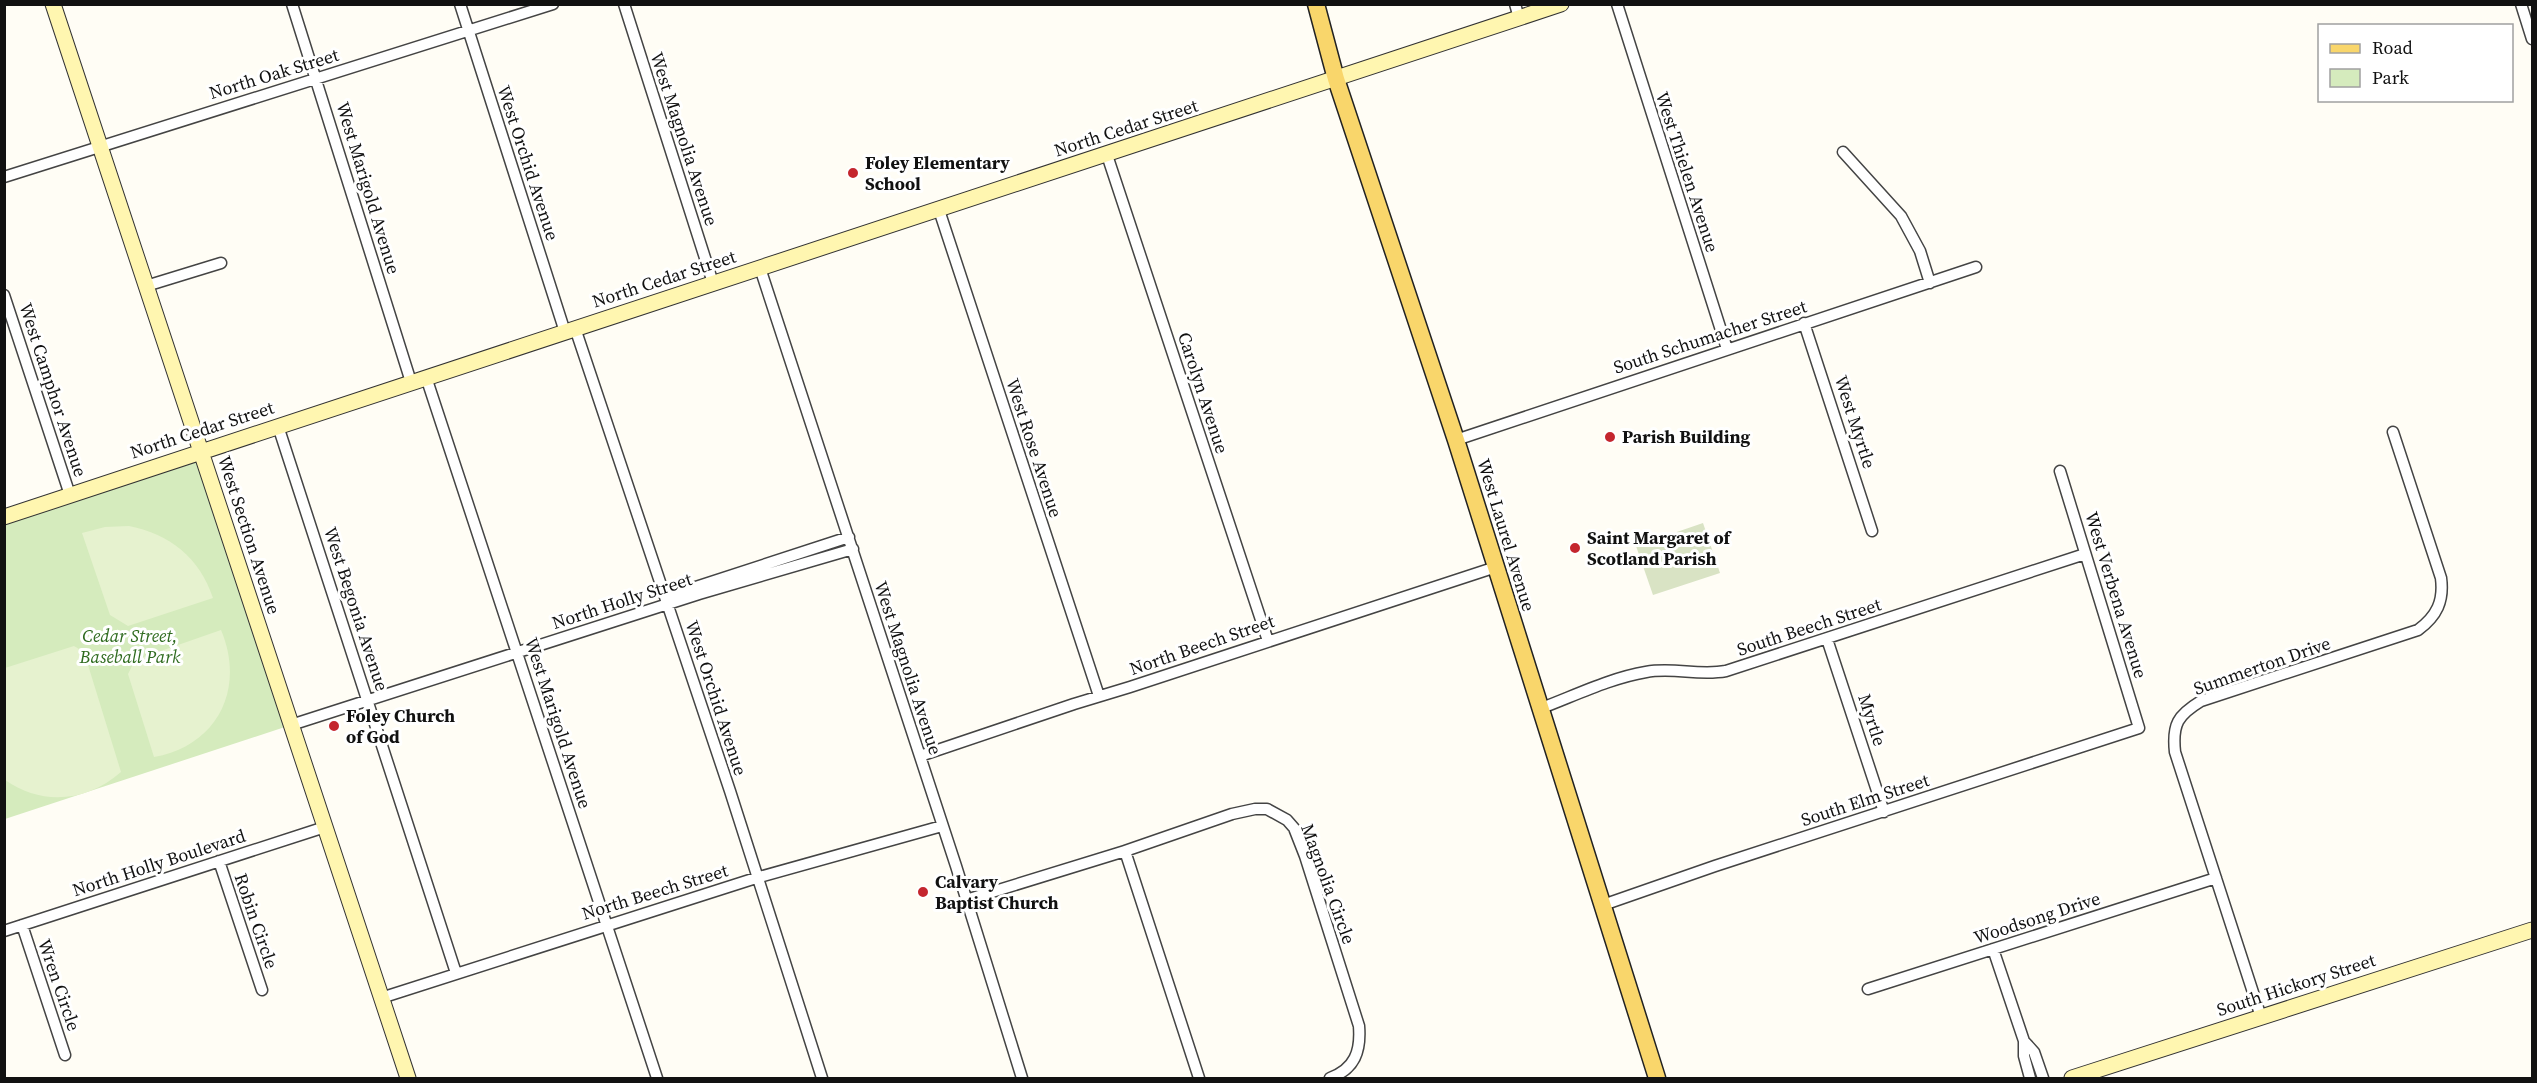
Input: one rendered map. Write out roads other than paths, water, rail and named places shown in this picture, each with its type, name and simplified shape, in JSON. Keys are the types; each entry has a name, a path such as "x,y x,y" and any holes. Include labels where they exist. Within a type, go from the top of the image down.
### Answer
{"main road":[{"name":"West Laurel Avenue","path":"1316,4 1336,79 1456,440 1657,1078"}],"street":[{"name":"West Section Avenue","path":"53,4 408,1078"},
{"name":"West Marigold Avenue","path":"292,4 419,380 518,652 657,1078"},
{"name":"West Orchid Avenue","path":"460,4 570,330 667,601 822,1078"},
{"name":"North Oak Street","path":"4,177 554,4"},
{"name":"West Magnolia Avenue","path":"624,4 713,283"},
{"name":"North Cedar Street","path":"4,517 1336,79 1517,11 1561,4"},
{"name":"West Thielen Avenue","path":"1617,4 1727,349"},
{"path":"2521,4 2532,39"},
{"path":"1843,152 1901,216 1920,252 1930,283"},
{"name":"Carolyn Avenue","path":"1107,155 1268,640"},
{"name":"West Rose Avenue","path":"939,210 1099,696"},
{"path":"146,286 221,263"},
{"name":"South Schumacher Street","path":"1456,440 1976,267"},
{"name":"West Magnolia Avenue","path":"760,268 920,756 1022,1078"},
{"name":"West Camphor Avenue","path":"4,295 70,495"},
{"name":"West Myrtle","path":"1804,323 1872,531"},
{"name":"West Begonia Avenue","path":"278,426 456,973"},
{"name":"Summerton Drive","path":"2261,1017 2175,752 2173,733 2178,720 2187,710 2201,701 2418,630 2437,613 2443,591 2441,578 2393,432"},
{"name":"West Verbena Avenue","path":"2060,471 2139,729"},
{"path":"667,601 849,537"},
{"name":"North Holly Street","path":"291,725 667,601 853,549"},
{"name":"South Beech Street","path":"1539,709 1647,672 1670,669 1693,672 1726,671 2085,554"},
{"name":"North Beech Street","path":"920,756 1496,567"},
{"name":"Myrtle","path":"1827,639 1884,812"},
{"name":"South Elm Street","path":"1603,905 2139,729"},
{"name":"Magnolia Circle","path":"966,900 1125,851 1243,811 1267,809 1287,820 1294,828 1359,1026 1360,1047 1356,1058 1348,1068 1330,1078"},
{"name":"North Beech Street","path":"381,998 756,878 942,826"},
{"name":"North Holly Boulevard","path":"4,931 325,827"},
{"path":"1125,851 1198,1078"},
{"name":"Robin Circle","path":"219,861 262,990"},
{"name":"Woodsong Drive","path":"1868,989 2216,878"},
{"name":"Wren Circle","path":"22,925 65,1055"},
{"name":"South Hickory Street","path":"2072,1078 2532,930"},
{"path":"1994,949 2024,1041 2024,1056 2031,1078"},
{"path":"2024,1041 2034,1052 2043,1078"}],"place":[{"name":"Foley Elementary School","path":"853,173"},
{"name":"Parish Building","path":"1610,437"},
{"name":"Saint Margaret of Scotland Parish","path":"1575,548"},
{"name":"Foley Church of God","path":"334,726"},
{"name":"Calvary Baptist Church","path":"923,892"}],"park label":[{"name":"Cedar Street, Baseball Park","path":"130,646"}]}
